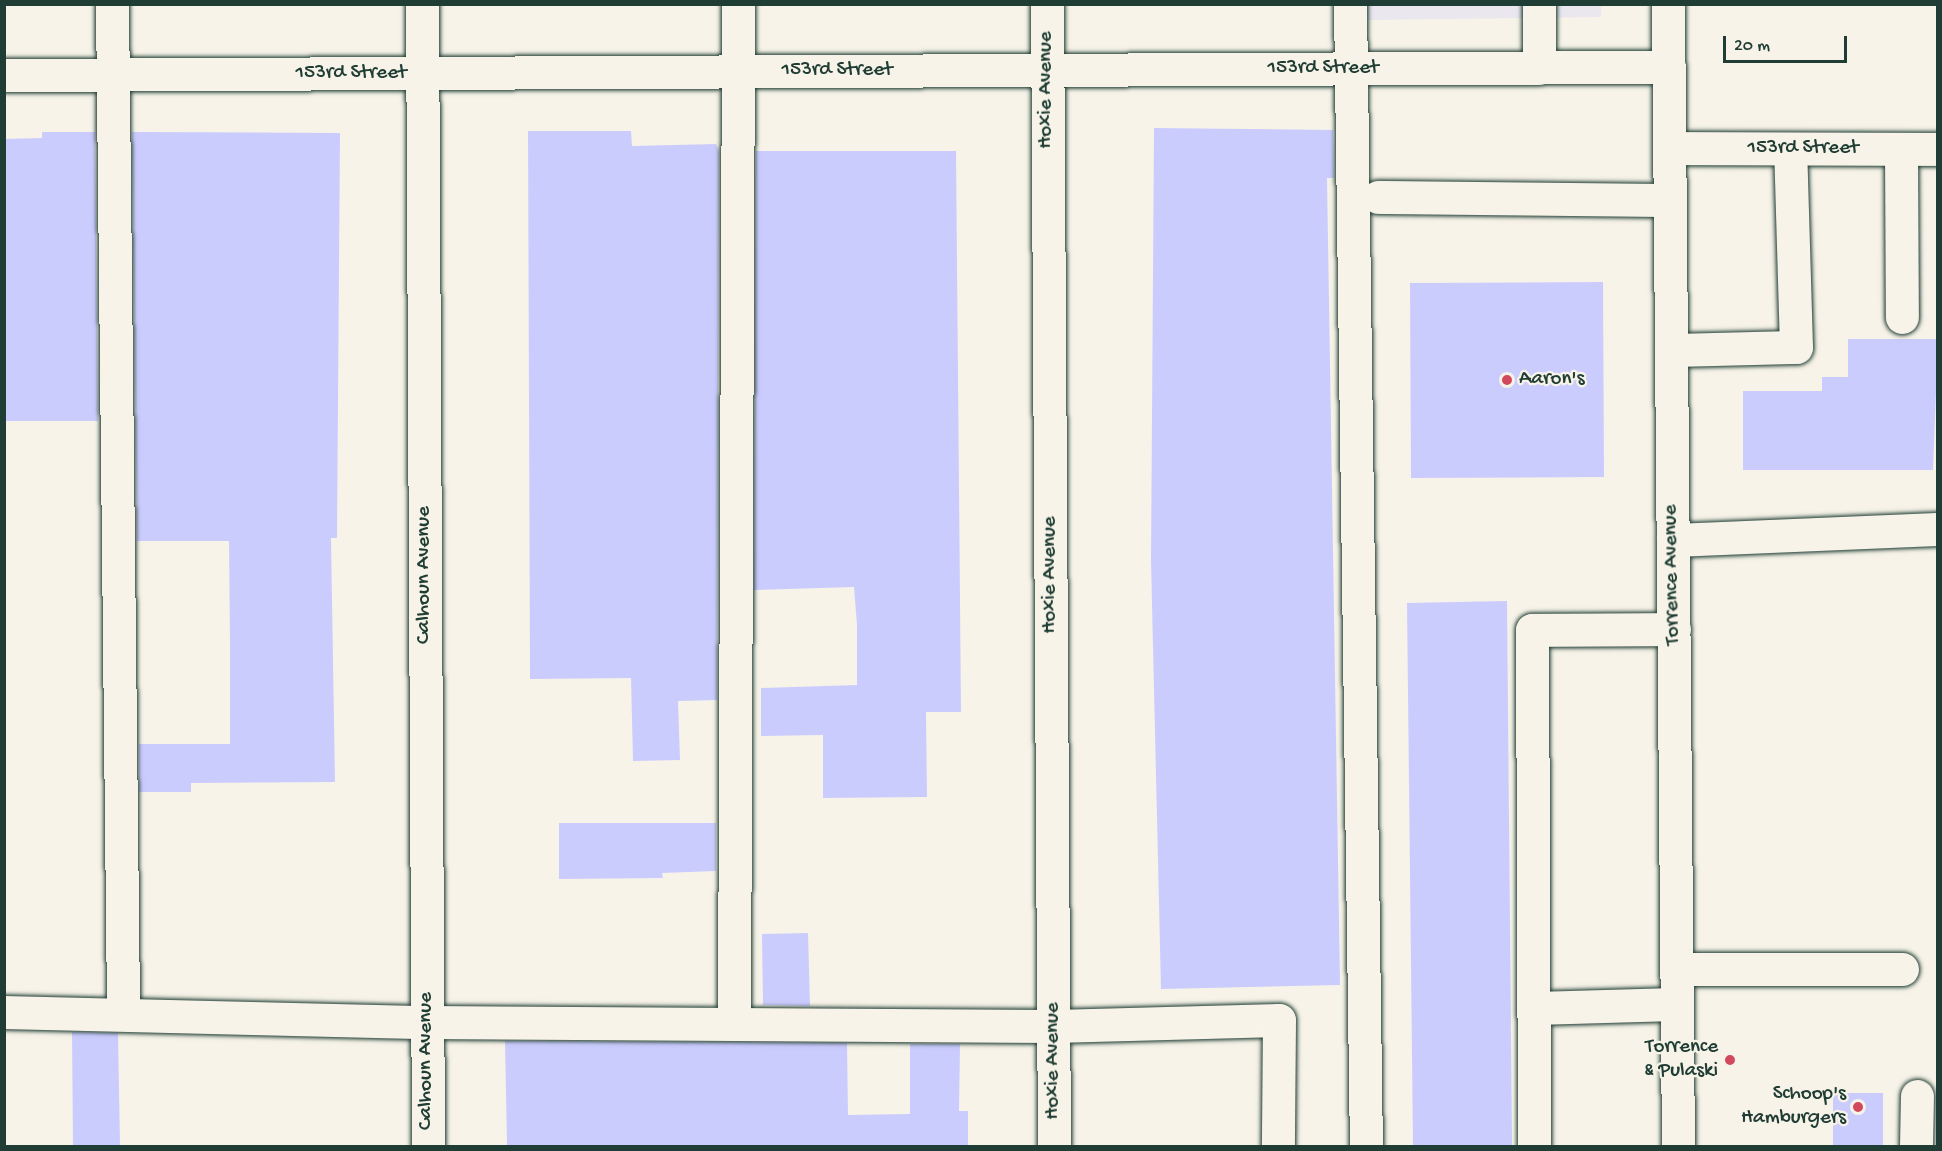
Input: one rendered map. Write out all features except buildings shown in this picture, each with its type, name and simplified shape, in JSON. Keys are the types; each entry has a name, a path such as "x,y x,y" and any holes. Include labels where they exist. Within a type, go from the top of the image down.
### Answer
{"street":[{"path":"112,4 123,1011"},
{"name":"Calhoun Avenue","path":"422,4 428,1146"},
{"path":"734,1021 738,4"},
{"name":"Hoxie Avenue","path":"1047,4 1054,1146"},
{"path":"1350,4 1366,1146"},
{"path":"1539,4 1539,68"},
{"name":"Torrence Avenue","path":"1668,4 1677,1146"},
{"name":"153rd Street","path":"4,75 1669,67"},
{"name":"153rd Street","path":"1669,148 1938,149"},
{"path":"1901,149 1902,317"},
{"path":"1671,350 1796,347 1790,150"},
{"path":"1378,197 1670,200"},
{"path":"1673,540 1938,529"},
{"path":"1534,1146 1532,630 1674,629"},
{"path":"1676,969 1902,969"},
{"path":"1534,1008 1676,1004"},
{"path":"4,1012 123,1011 427,1022 734,1021 1054,1026 1279,1020 1278,1146"},
{"path":"1916,1146 1917,1095"}],"shaded area":[{"path":"1365,5 1601,5 1601,17 1365,20"}],"place":[{"name":"Aaron's","path":"1507,380"},
{"name":"Torrence & Pulaski","path":"1730,1060"},
{"name":"Schoop's Hamburgers","path":"1858,1107"}]}
